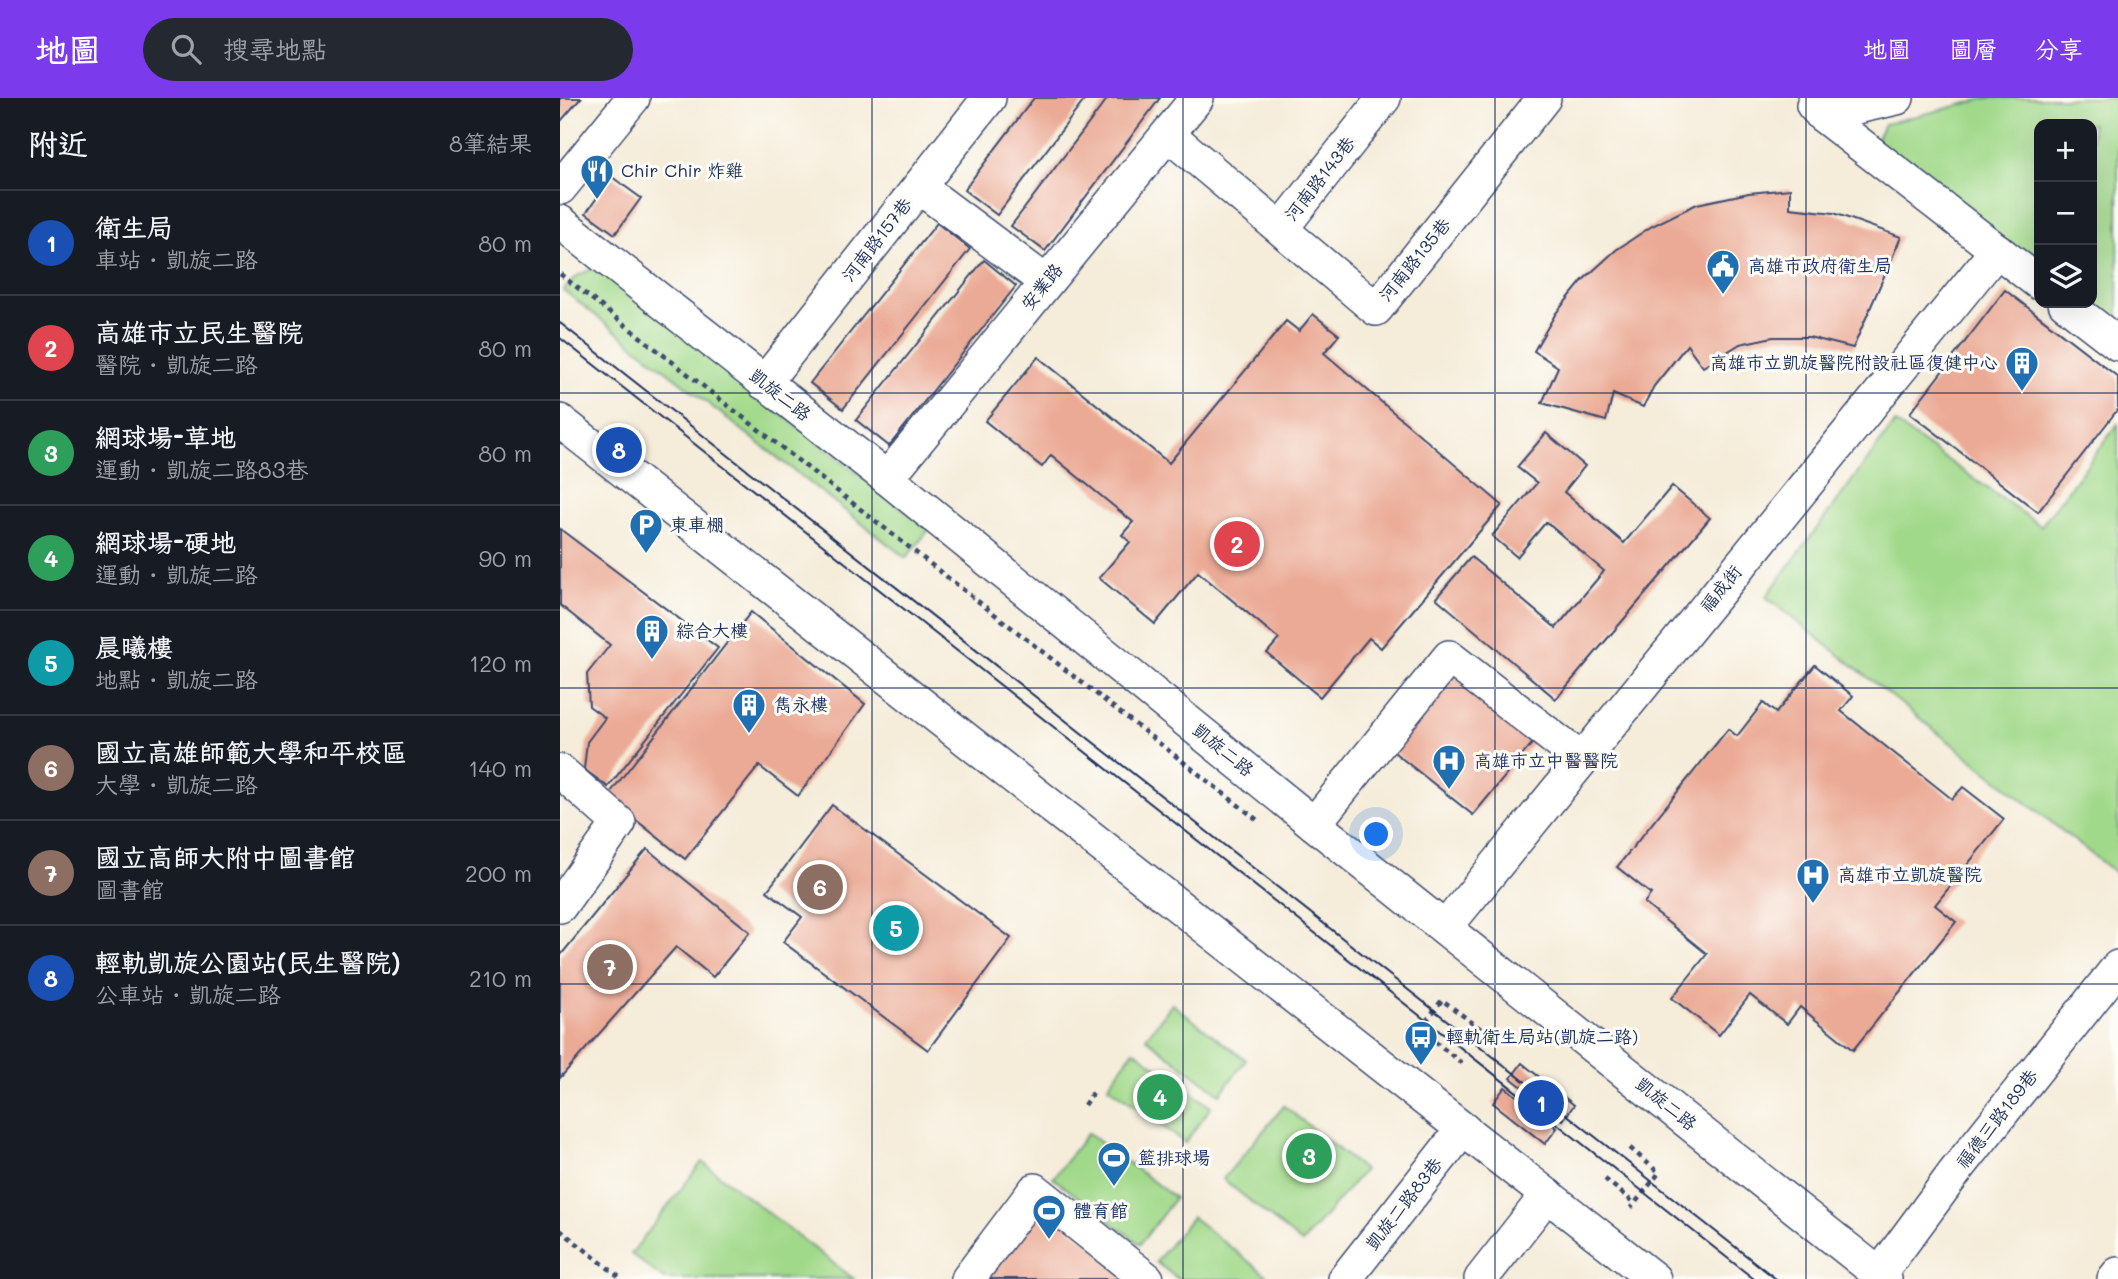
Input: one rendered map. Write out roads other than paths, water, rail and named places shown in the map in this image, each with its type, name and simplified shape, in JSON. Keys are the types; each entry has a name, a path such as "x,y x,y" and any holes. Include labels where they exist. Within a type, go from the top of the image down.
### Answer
{"street":[{"path":"560,188 633,98"},
{"name":"河南路157巷","path":"764,383 989,98"},
{"name":"安業路","path":"887,478 1198,98"},
{"name":"河南路143巷","path":"1282,228 1384,98"},
{"name":"河南路135巷","path":"1169,135 1376,309 1544,98"},
{"path":"1815,106 1897,98"},
{"path":"1815,106 2034,279"},
{"path":"919,187 1046,282"},
{"name":"凱旋二路","path":"560,222 887,478 1314,824 1882,1277"},
{"name":"福成街","path":"1445,928 1997,250"},
{"path":"2071,308 2118,344"},
{"path":"560,421 1652,1278"},
{"path":"1314,824 1449,657 1582,760"},
{"path":"560,771 619,823 560,906"},
{"name":"福德三路189巷","path":"1882,1277 1955,1172 2118,967"},
{"name":"凱旋二路83巷","path":"1345,1279 1463,1129"},
{"path":"968,1279 1035,1190 1147,1279"},
{"path":"1481,1279 1547,1195"},
{"path":"2115,1279 2118,1274"}],"tram line":[{"path":"560,323 1776,1279"},
{"path":"560,338 1754,1279"}],"place":[{"name":"Chir Chir 炸雞","path":"597,201"},
{"name":"高雄市政府衛生局","path":"1723,296"},
{"name":"高雄市立凱旋醫院附設社區復健中心","path":"2022,393"},
{"name":"輕軌凱旋公園站(民生醫院)","path":"619,450"},
{"name":"高雄市立民生醫院","path":"1237,544"},
{"name":"東車棚","path":"646,555"},
{"name":"綜合大樓","path":"652,661"},
{"name":"雋永樓","path":"749,735"},
{"name":"高雄市立中醫醫院","path":"1449,791"},
{"name":"國立高雄師範大學和平校區","path":"820,887"},
{"name":"高雄市立凱旋醫院","path":"1813,905"},
{"name":"晨曦樓","path":"896,928"},
{"name":"國立高師大附中圖書館","path":"610,967"},
{"name":"輕軌衛生局站(凱旋二路)","path":"1421,1067"},
{"name":"網球場-硬地","path":"1160,1097"},
{"name":"衛生局","path":"1541,1103"},
{"name":"網球場-草地","path":"1309,1156"},
{"name":"籃排球場","path":"1114,1188"},
{"name":"體育館","path":"1049,1241"}]}
